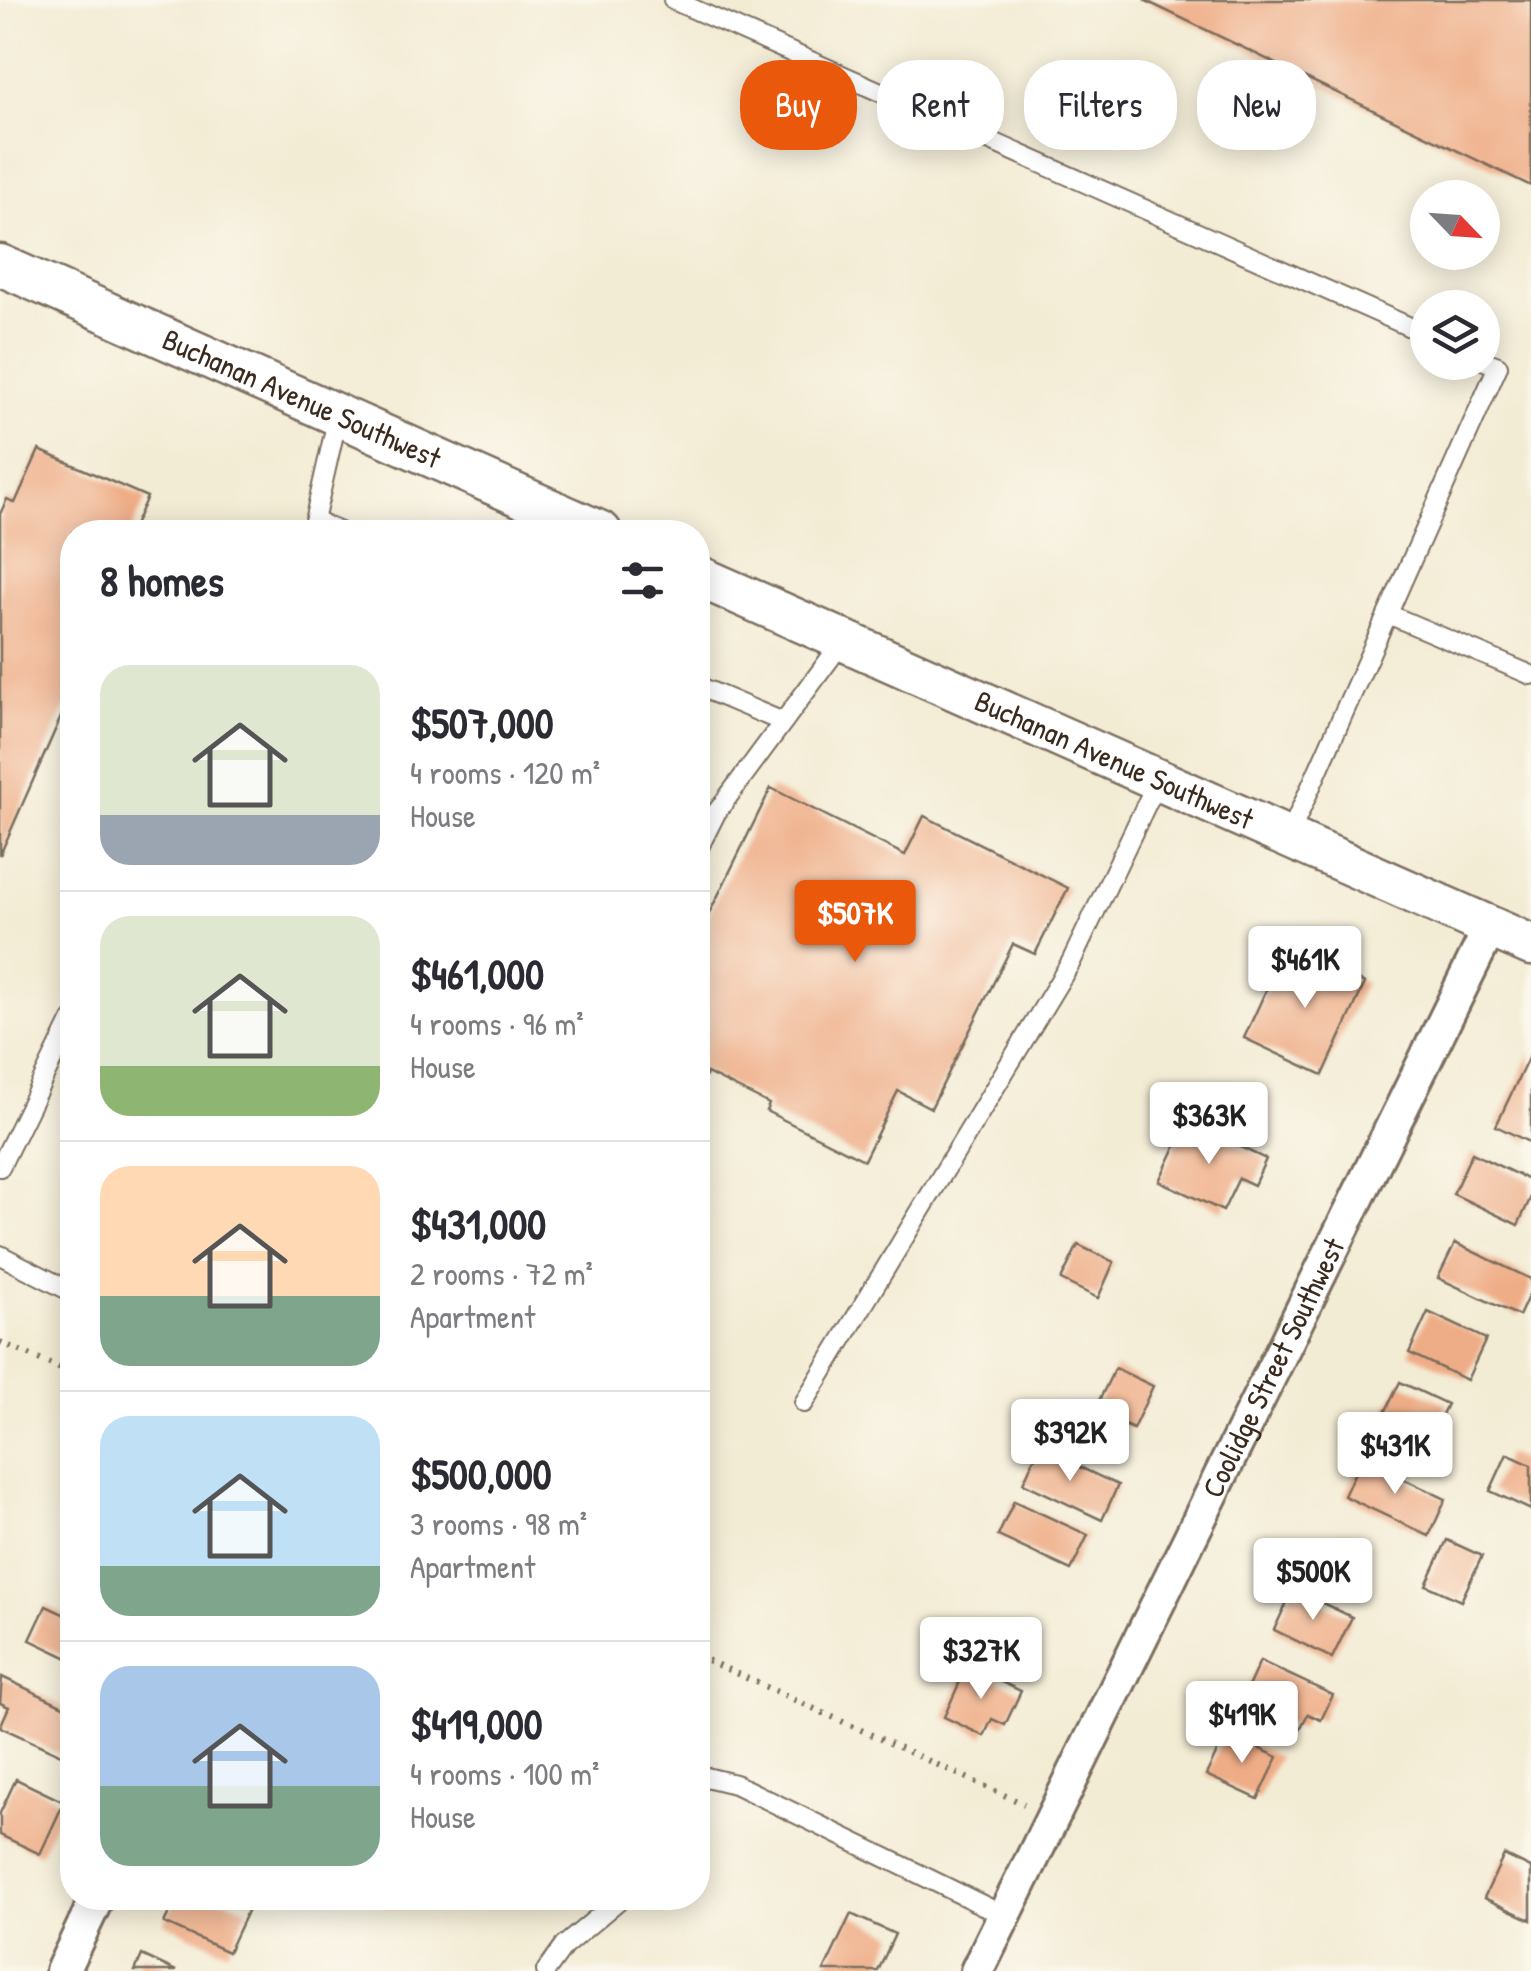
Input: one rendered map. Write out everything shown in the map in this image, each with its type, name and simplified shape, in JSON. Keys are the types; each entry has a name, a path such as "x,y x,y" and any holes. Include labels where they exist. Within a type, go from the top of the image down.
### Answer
{"street":[{"name":"Buchanan Avenue Southwest","path":"2,272 573,520"},
{"name":"Buchanan Avenue Southwest","path":"710,581 1531,945"},
{"name":"Coolidge Street Southwest","path":"977,1971 1490,928"},
{"path":"62,1971 91,1910"}],"lane":[{"path":"673,0 1410,327"},
{"path":"1288,838 1492,380"},
{"path":"314,520 338,416"},
{"path":"1388,614 1531,675"},
{"path":"710,825 844,640"},
{"path":"710,691 783,722"},
{"path":"804,1404 1071,962 1158,780"},
{"path":"0,1167 60,1044"},
{"path":"0,1255 60,1286"},
{"path":"710,1777 735,1784 1003,1916"},
{"path":"546,1971 564,1946 606,1910"}],"path":[{"path":"0,1342 60,1369"},
{"path":"710,1661 1050,1816"}],"building":[{"path":"1144,0 1531,0 1531,186 1316,83 1316,60 1269,60"},
{"path":"39,450 147,497 136,520 60,520 60,719 0,855 0,514 7,499 15,503"},
{"path":"771,788 905,855 924,816 1068,888 1035,954 1013,944 931,1108 898,1091 864,1160 766,1111 769,1104 710,1074 710,912"},
{"path":"1286,947 1365,983 1323,1075 1244,1038"},
{"path":"1531,1052 1531,1143 1496,1126"},
{"path":"1187,1122 1266,1159 1254,1185 1239,1178 1223,1211 1159,1181"},
{"path":"1472,1153 1531,1181 1531,1197 1518,1225 1453,1194"},
{"path":"1455,1243 1531,1279 1531,1290 1519,1316 1438,1278"},
{"path":"1078,1245 1114,1262 1098,1298 1061,1280"},
{"path":"1428,1312 1486,1339 1467,1380 1409,1353"},
{"path":"1115,1368 1153,1386 1133,1429 1094,1411"},
{"path":"1400,1382 1447,1404 1423,1453 1376,1431"},
{"path":"1039,1448 1118,1485 1102,1520 1023,1483"},
{"path":"1507,1454 1531,1465 1531,1510 1490,1491"},
{"path":"1361,1459 1446,1499 1429,1536 1344,1496"},
{"path":"1014,1501 1088,1535 1071,1570 998,1536"},
{"path":"1447,1540 1482,1556 1461,1601 1426,1585"},
{"path":"1293,1589 1352,1617 1332,1658 1274,1630"},
{"path":"46,1606 60,1612 60,1654 30,1640"},
{"path":"1260,1661 1333,1695 1321,1720 1308,1714 1300,1729 1241,1702"},
{"path":"967,1666 1021,1691 1005,1725 992,1719 984,1736 944,1717"},
{"path":"2,1677 60,1704 60,1754 0,1727 9,1707 0,1703"},
{"path":"1226,1733 1278,1757 1258,1799 1206,1775"},
{"path":"16,1779 60,1800 60,1811 40,1854 0,1835 0,1813"},
{"path":"1504,1855 1531,1868 1531,1920 1484,1898"},
{"path":"170,1910 248,1910 228,1952 164,1923"},
{"path":"851,1914 895,1934 878,1971 824,1971"},
{"path":"142,1955 176,1971 135,1971"}]}
